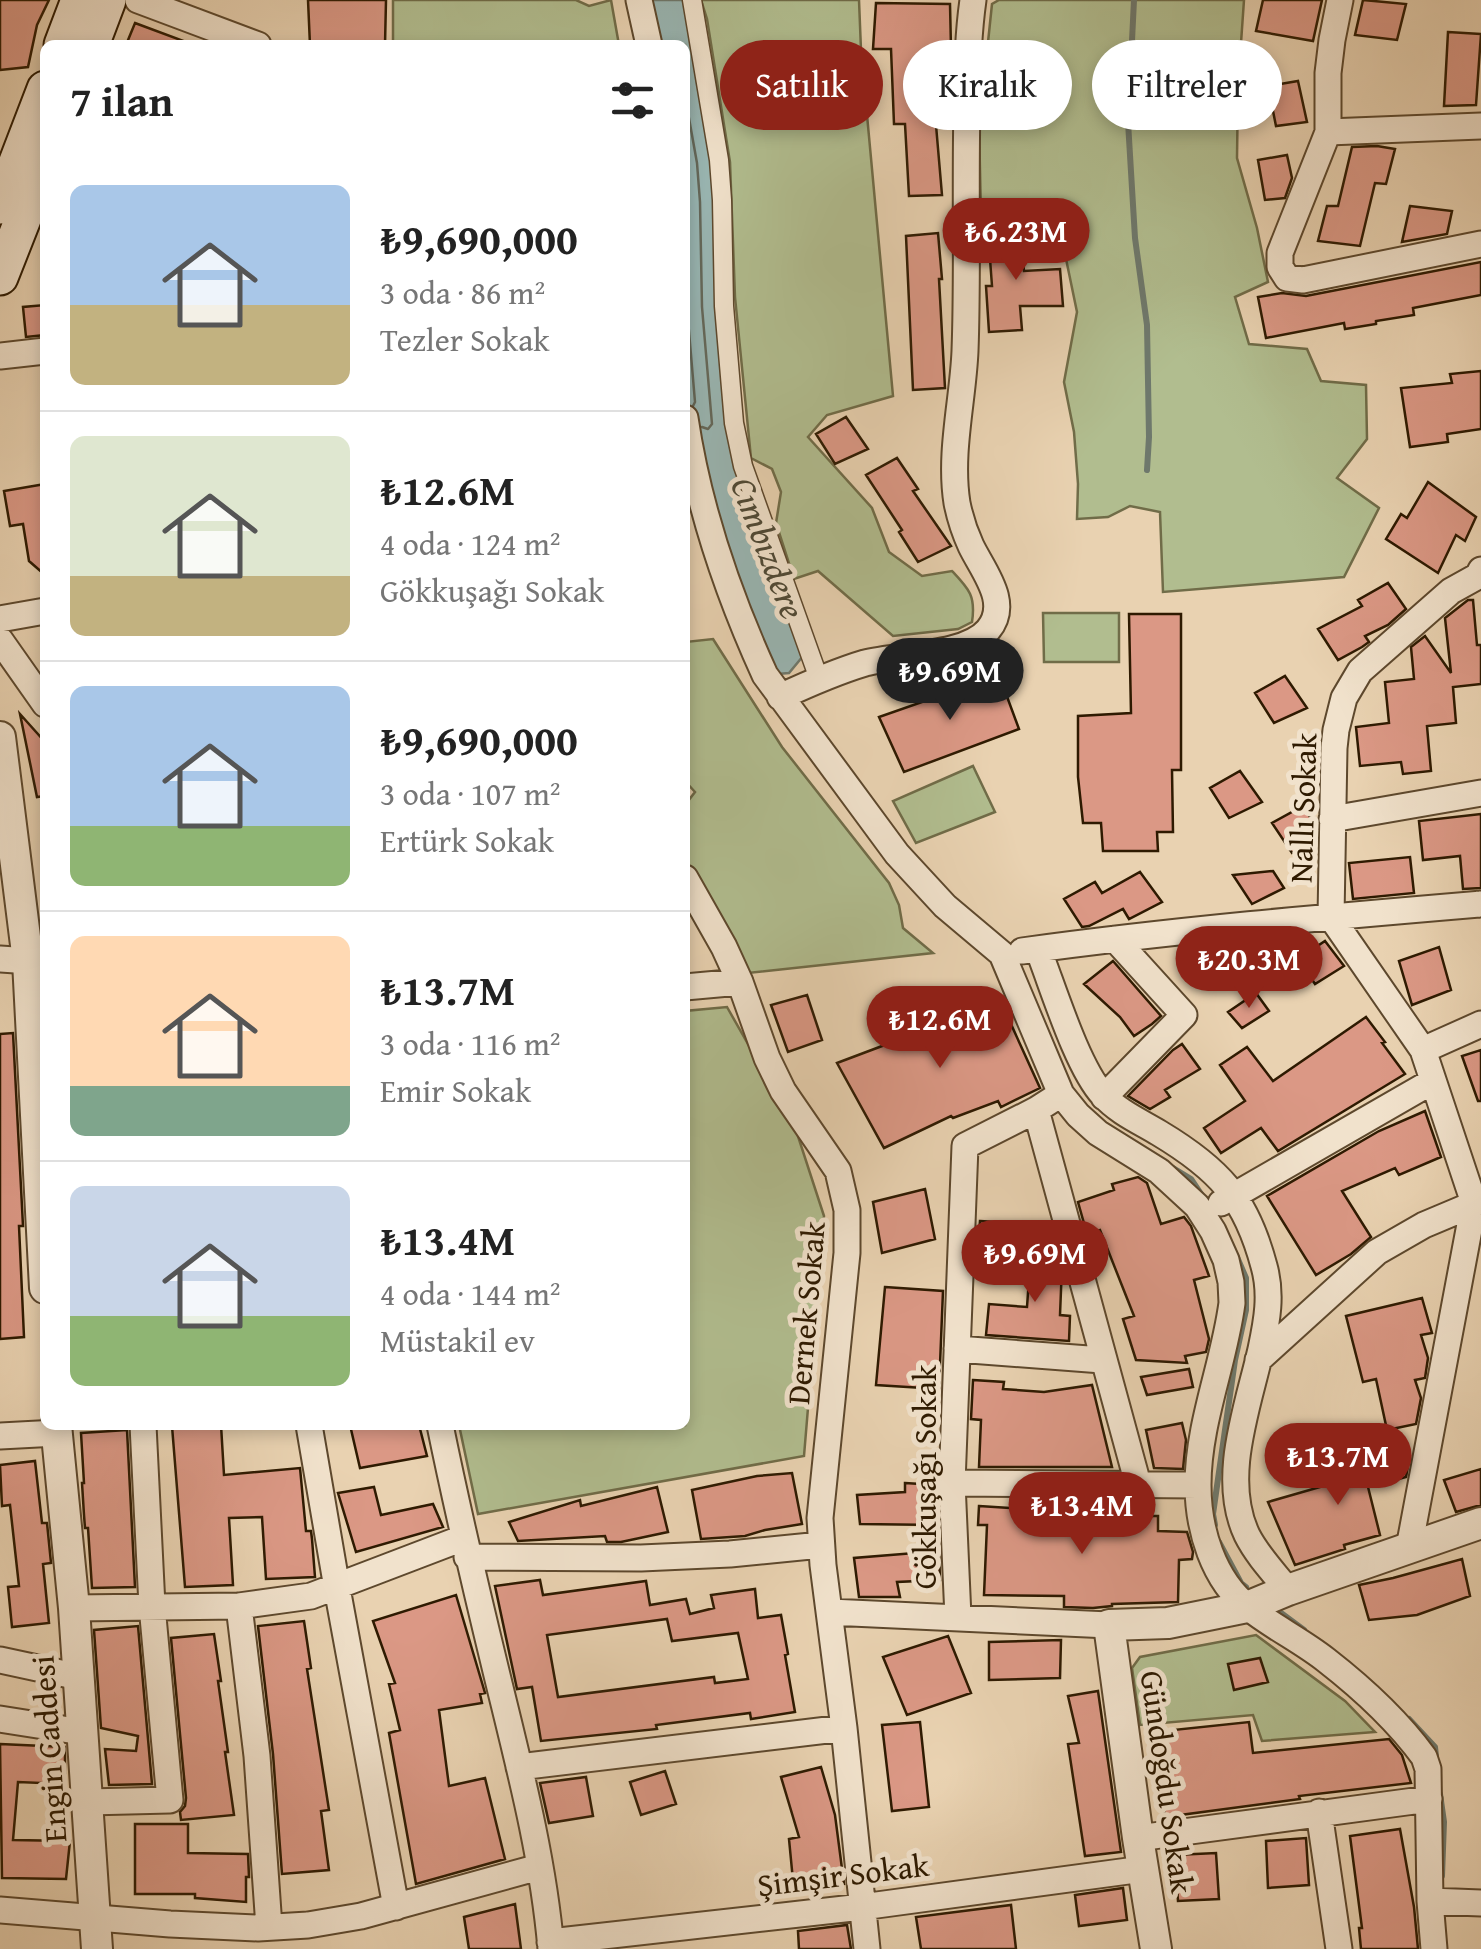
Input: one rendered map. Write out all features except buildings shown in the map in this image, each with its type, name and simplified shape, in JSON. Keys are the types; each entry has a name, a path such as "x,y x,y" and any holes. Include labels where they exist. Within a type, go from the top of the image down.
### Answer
{"main road":[{"path":"64,40 79,0"},
{"path":"93,40 108,0"},
{"path":"0,206 40,101"},
{"path":"0,277 40,175"}],"street":[{"path":"138,0 245,40"},
{"path":"640,0 648,40"},
{"path":"692,0 719,160 724,306 734,423 743,466 819,679"},
{"path":"780,697 871,662 958,647 991,628 995,614 996,595 962,524 956,478 965,351 967,71 973,0"},
{"path":"1340,0 1328,73 1328,132 1280,253 1280,268 1286,278 1303,280 1481,244"},
{"path":"1328,132 1481,126"},
{"path":"0,356 40,352"},
{"path":"690,444 719,558 750,642 780,697 897,854 945,906 1002,954 1061,1094 1098,1133 1179,1187 1202,1214 1226,1260 1232,1304 1201,1448 1200,1519 1227,1586 1248,1607 1324,1658 1366,1694 1424,1756 1428,1769 1434,1949"},
{"name":"Nallı Sokak","path":"1408,1548 1477,1202 1422,1050 1332,916 1336,730 1352,682 1378,654 1451,591 1480,580"},
{"path":"0,619 40,612"},
{"path":"0,640 40,697"},
{"path":"0,738 24,961 40,1213"},
{"path":"1332,820 1481,793"},
{"name":"Dernek Sokak","path":"690,887 740,982 766,1058 782,1091 838,1171 847,1210 847,1254 822,1492 821,1545 836,1612 870,1906 867,1949"},
{"path":"1002,954 1332,916 1481,904"},
{"path":"1104,1097 1184,1015 1115,939"},
{"path":"1038,949 1088,1074 1104,1097 1188,1150 1218,1175 1252,1231 1270,1300 1234,1488 1248,1536 1288,1590"},
{"path":"690,987 740,982"},
{"path":"1422,1050 1481,1024"},
{"path":"1202,1214 1433,1081"},
{"name":"Gökkuşağı Sokak","path":"958,1617 952,1483 966,1146 1061,1094"},
{"path":"1036,1110 1138,1484"},
{"path":"1258,1360 1377,1252 1424,1225 1477,1202"},
{"path":"956,1349 1102,1360"},
{"path":"0,1436 48,1430"},
{"name":"Engin Caddesi","path":"56,1430 74,1608 96,1934"},
{"path":"88,1802 170,1800 152,1606 143,1430"},
{"path":"310,1430 396,1906"},
{"path":"441,1430 465,1548 520,1767 550,1946"},
{"path":"952,1483 1198,1484"},
{"name":"Dernek Sokak","path":"822,1492 833,1536 844,1728 870,1906 882,1949"},
{"path":"836,1612 1110,1625 1168,1623 1248,1607 1481,1522"},
{"path":"74,1608 239,1606 311,1596 465,1548 641,1558 821,1545"},
{"path":"239,1606 257,1756 269,1927"},
{"name":"Gündoğdu Sokak","path":"1110,1625 1156,1949"},
{"path":"0,1660 79,1676"},
{"path":"0,1719 82,1732"},
{"path":"520,1767 844,1728"},
{"path":"1138,1838 1429,1799"},
{"path":"1319,1812 1339,1949"},
{"path":"0,1910 96,1934 336,1922 539,1867"},
{"name":"Şimşir Sokak","path":"550,1946 1143,1868"},
{"path":"1430,1901 1481,1902"}],"green space":[{"path":"393,0 576,0 589,6 611,0 618,40 393,40"},
{"path":"701,0 859,0 861,40 720,40 720,100"},
{"path":"999,0 1244,0 1241,40 1092,40 1092,130 1237,130 1237,158 1268,282 1235,297 1249,344 1307,349 1321,381 1366,385 1367,439 1337,478 1379,508 1344,577 1163,592 1160,512 1130,506 1108,517 1077,519 1074,432 1064,382 1077,312 1059,225 981,212 979,130 1072,130 1072,40 988,40 992,4"},
{"path":"725,130 868,130 893,396 827,415 808,437 872,508 889,552 922,576 952,571 963,583 972,599 972,622 958,629 893,636 818,571 794,579 776,523 781,492 772,469 751,458 735,297 730,162"},
{"path":"1043,613 1119,613 1119,662 1044,662"},
{"path":"713,639 782,747 889,883 899,905 903,928 933,953 748,973 690,874 690,798 695,792 690,786 690,641"},
{"path":"973,766 995,812 916,843 893,801"},
{"path":"727,1007 795,1127 824,1216 804,1456 478,1514 460,1430 690,1430 690,1011"},
{"path":"1256,1635 1345,1701 1375,1732 1262,1741 1253,1715 1140,1725 1132,1668 1140,1657"}],"water":[{"path":"639,0 691,0 719,160 734,423 808,650 789,673 765,675 690,434 690,40 648,40"}],"waterway":[{"path":"1134,0 1128,122 1135,238 1147,325 1147,470"},
{"name":"Cımbızdere","path":"1173,1168 1191,1179 1201,1194"},
{"name":"Cımbızdere","path":"1215,1525 1213,1514 1235,1360 1246,1310 1246,1278 1237,1257"},
{"name":"Cımbızdere","path":"1219,1542 1246,1587"},
{"name":"Cımbızdere","path":"1281,1613 1304,1630"},
{"name":"Cımbızdere","path":"1409,1719 1435,1747 1436,1756"},
{"name":"Cımbızdere","path":"1440,1794 1444,1822 1442,1876"}]}
